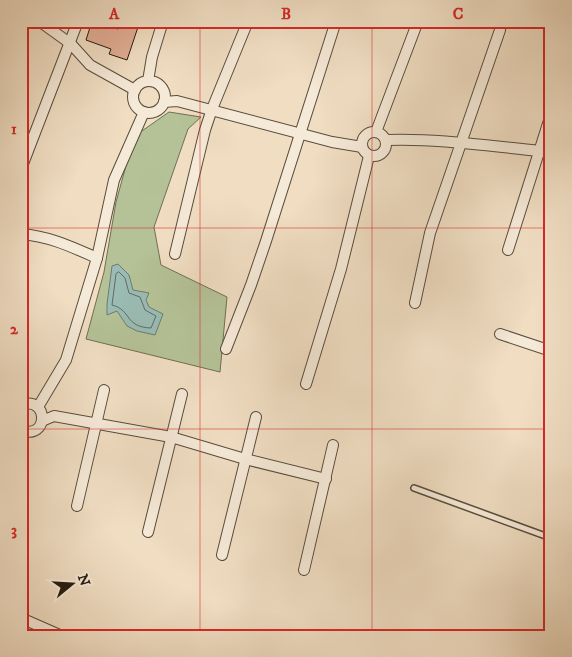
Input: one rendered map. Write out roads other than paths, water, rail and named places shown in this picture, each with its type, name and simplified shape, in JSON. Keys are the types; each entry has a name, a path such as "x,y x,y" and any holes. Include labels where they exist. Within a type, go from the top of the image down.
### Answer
{"street":[{"path":"39,21 71,44 90,65 135,90"},
{"path":"21,169 71,44 78,21"},
{"path":"148,81 152,57 163,21"},
{"path":"175,254 205,130 248,21"},
{"path":"226,348 251,285 336,21"},
{"path":"376,132 418,21"},
{"path":"415,303 430,234 500,30"},
{"path":"148,81 158,84 164,92 162,107 154,112 139,110 134,100 135,90 138,86 148,81"},
{"path":"164,102 177,101 332,142 362,147"},
{"path":"38,407 66,360 97,258 114,180 144,112"},
{"path":"508,250 551,114"},
{"path":"376,132 384,136 386,140 385,148 374,157 366,154 362,147 367,134 376,132"},
{"path":"386,140 462,143 540,151 551,154"},
{"path":"306,384 341,269 370,156"},
{"path":"21,234 56,240 97,258"},
{"path":"500,334 551,352"},
{"path":"77,506 104,390"},
{"path":"148,532 182,394"},
{"path":"21,405 29,403 38,407 42,413 41,425 34,431 21,431"},
{"path":"42,421 54,416 171,437 245,459 326,478"},
{"path":"222,555 256,417"},
{"path":"304,570 333,445"},
{"path":"21,618 62,636"}],"lane":[{"path":"414,488 551,538"}],"water":[{"path":"118,264 129,275 133,290 149,293 146,300 149,307 163,314 155,335 137,331 127,326 117,311 107,315 112,266"}]}
